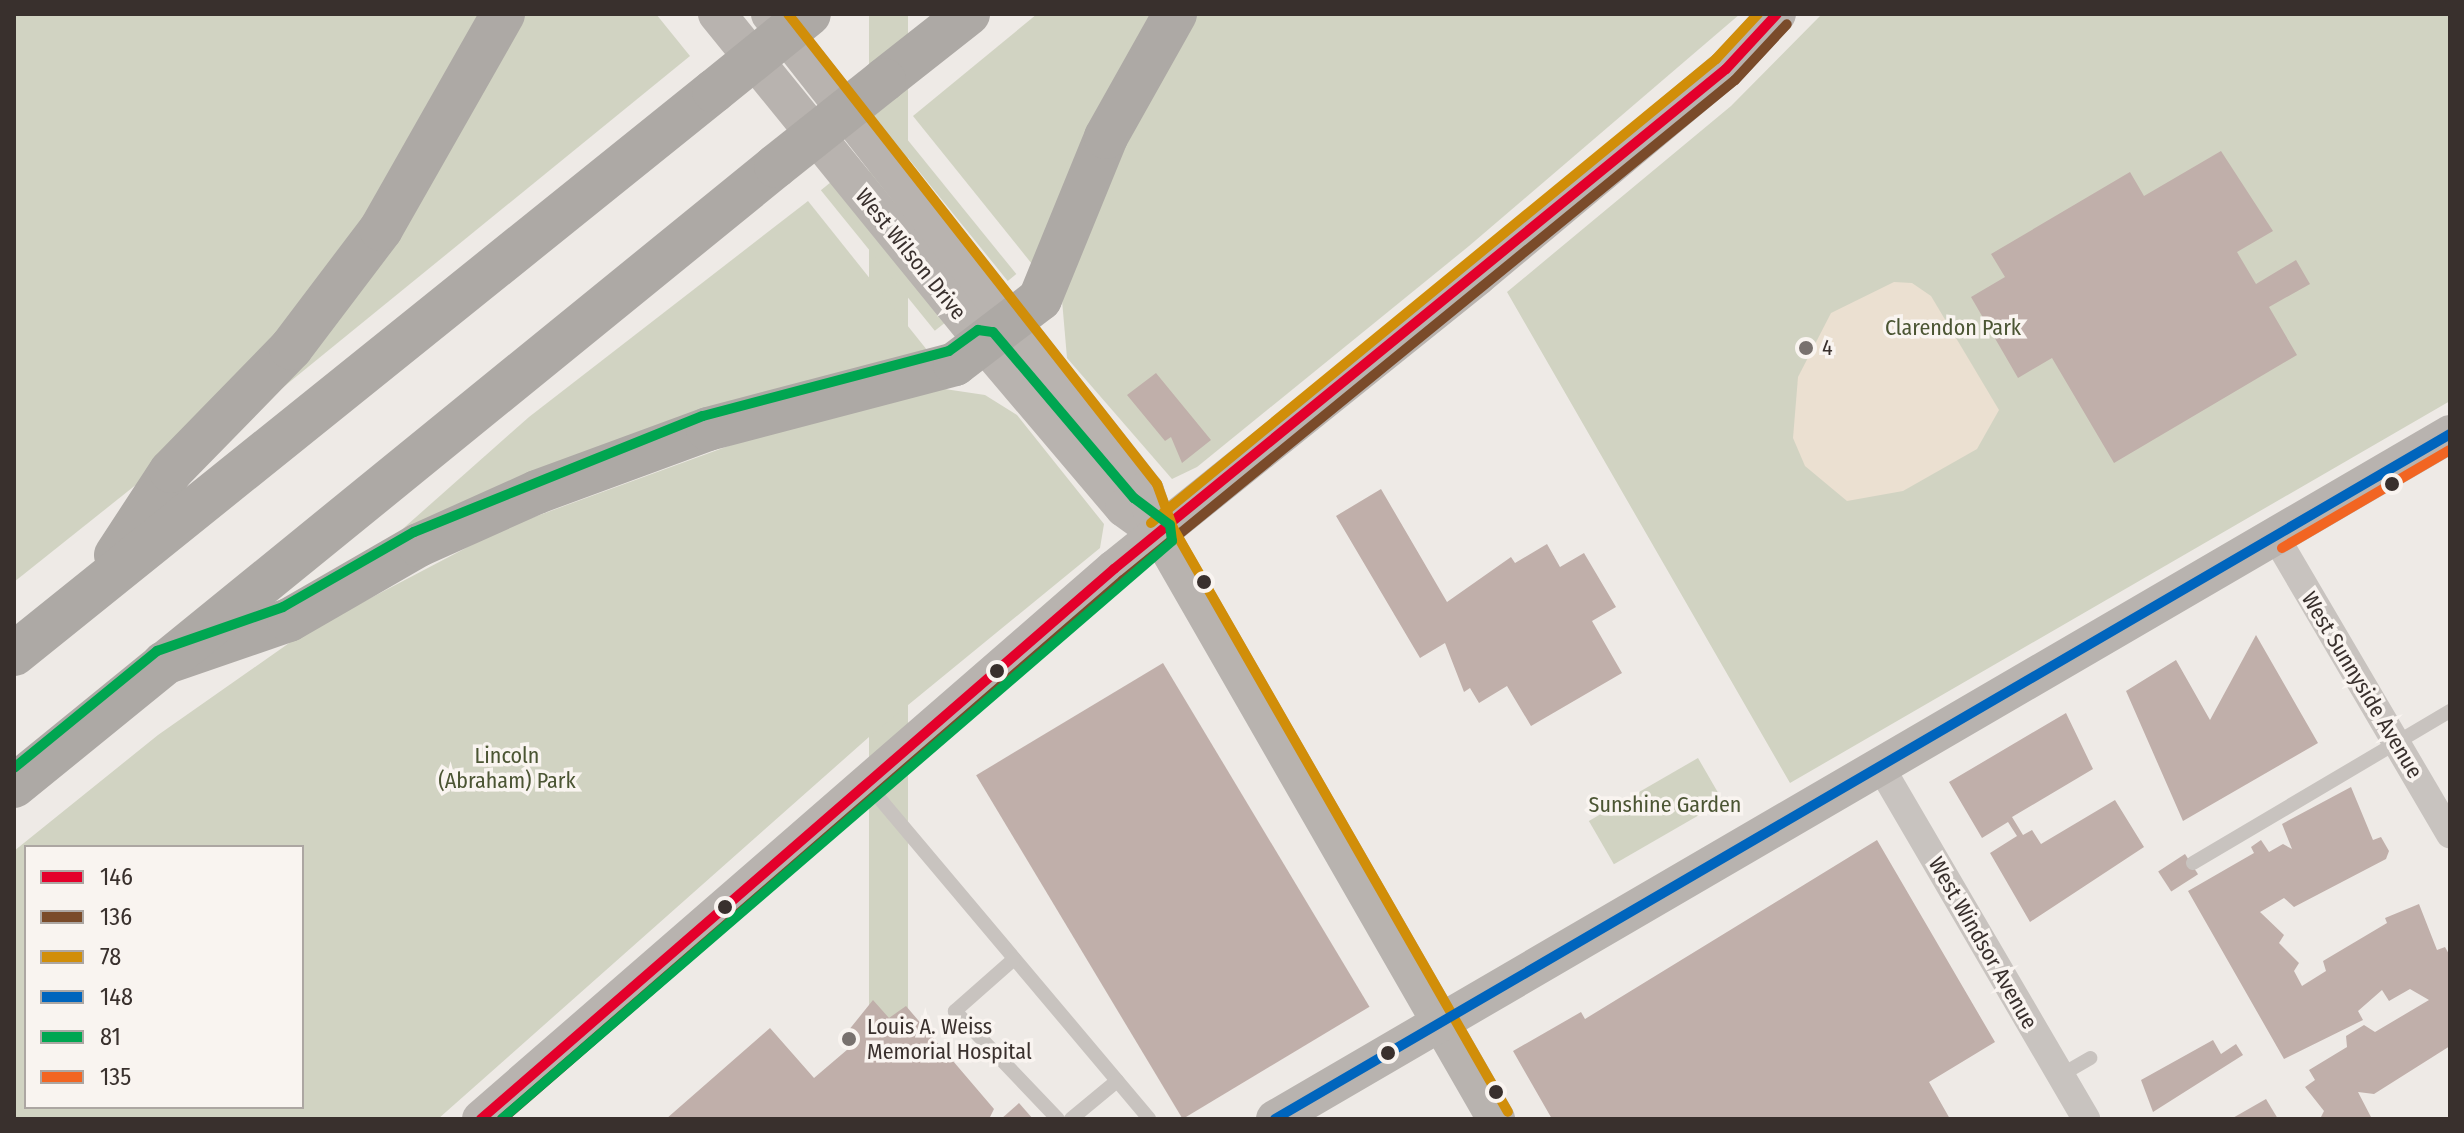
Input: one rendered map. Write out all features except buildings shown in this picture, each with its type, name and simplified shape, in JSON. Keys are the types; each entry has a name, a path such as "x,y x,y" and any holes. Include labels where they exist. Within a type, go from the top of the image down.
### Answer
{"highway":[{"path":"94,589 171,471 291,348 381,229 503,14"},
{"path":"14,654 809,14"},
{"path":"14,786 776,166 968,14"},
{"path":"164,663 289,620 419,545 537,492 708,429 955,364 1040,299 1106,137 1175,14"}],"street":[{"name":"West Wilson Drive","path":"717,14 1000,331"},
{"name":"West Wilson Drive","path":"770,14 1124,508 1160,534"},
{"path":"481,1119 867,783 1160,534 1713,79 1777,14"},
{"path":"1275,1119 2450,434"},
{"path":"1160,534 1496,1119"},
{"name":"West Sunnyside Avenue","path":"2275,536 2450,834"},
{"name":"West Windsor Avenue","path":"1880,766 2086,1119"}],"lane":[{"path":"2193,863 2450,711"},
{"path":"867,783 1149,1119"},
{"path":"1014,959 955,1011 1058,1119"},
{"path":"2061,1075 2091,1058"},
{"path":"1071,1119 1117,1081"}],"green space":[{"path":"14,14 483,14 429,121 306,302 142,480 14,582"},
{"path":"520,14 656,14 690,56 281,389"},
{"path":"869,14 908,14 908,1110 869,1110"},
{"path":"1037,14 1157,14 1032,264 913,116"},
{"path":"1196,14 1740,14 1469,246 1197,467 1172,479 1067,358 1062,300 1122,149"},
{"name":"Clarendon Park","path":"1822,14 2450,14 2450,401 1790,783 1507,292 1731,106"},
{"path":"898,128 1016,274 1008,281 889,135"},
{"path":"831,182 945,323 935,331 821,190"},
{"path":"808,201 927,350 389,541 529,417"},
{"name":"Lincoln (Abraham) Park","path":"938,388 985,395 1017,415 1104,524 1100,548 869,737 438,1119 14,1119 14,851 158,735 302,634 504,528 794,422"},
{"name":"Sunshine Garden","path":"1698,758 1723,801 1614,864 1589,821"}],"sand":[{"path":"1894,282 1912,283 1931,296 1999,410 1977,449 1903,491 1847,501 1805,466 1793,438 1798,377 1831,313"}],"transit line":[{"name":"78","path":"788,14 1157,484 1173,528 1508,1112"},
{"name":"78","path":"1151,523 1716,59 1758,14"},
{"name":"146","path":"481,1119 1114,569 1726,69 1777,14"},
{"name":"136","path":"502,1119 1123,580 1735,80 1787,24"},
{"name":"81","path":"14,768 157,651 283,607 414,532 703,416 949,351 978,330 993,332 1134,498 1170,525 1172,541 502,1119"},
{"name":"148","path":"1275,1119 2450,434"},
{"name":"135","path":"2282,548 2450,450"}],"place":[{"name":"4","path":"1806,348"},
{"name":"Louis A. Weiss Memorial Hospital","path":"849,1039"}]}
